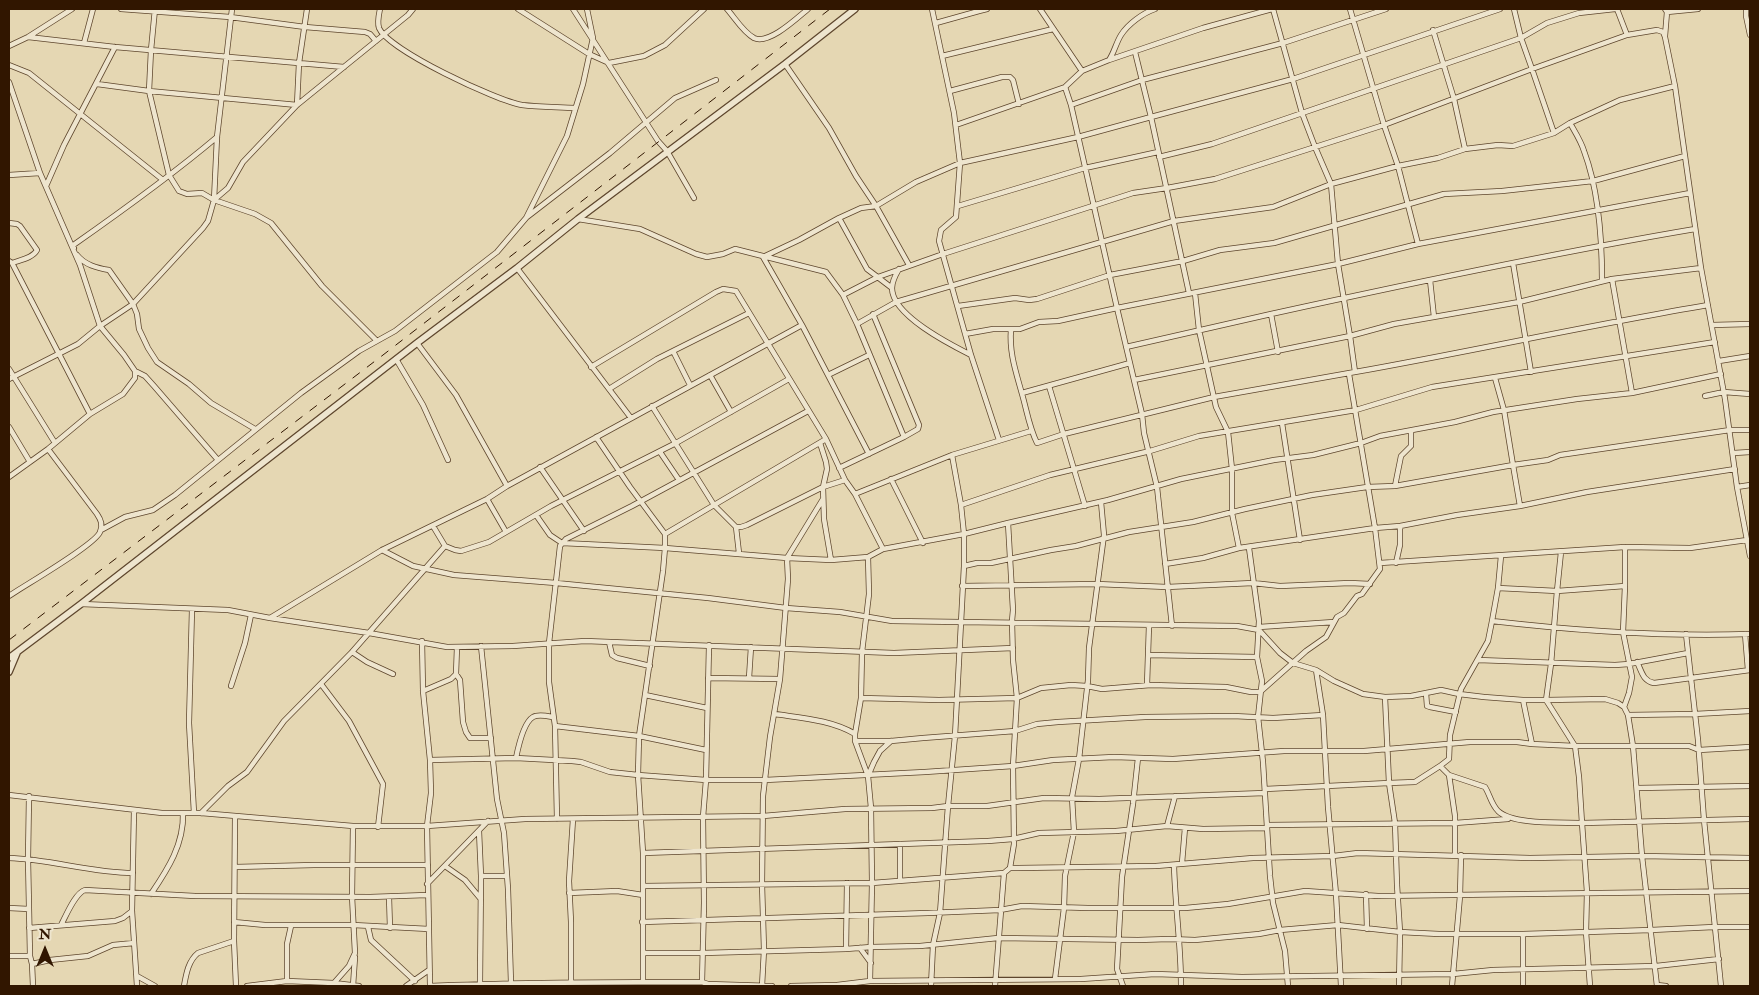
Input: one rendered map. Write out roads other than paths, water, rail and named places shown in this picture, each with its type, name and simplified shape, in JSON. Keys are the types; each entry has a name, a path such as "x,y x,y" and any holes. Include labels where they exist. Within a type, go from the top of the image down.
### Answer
{"street":[{"path":"9,46 28,37 72,9"},
{"path":"84,43 93,9"},
{"path":"122,9 230,17 304,27 365,32 370,34 376,41"},
{"path":"11,378 78,344 100,326 133,304 208,221 214,200 217,137 232,9"},
{"path":"297,105 299,63 307,9"},
{"path":"380,9 378,26 384,35 400,49 464,83 520,104 575,108"},
{"path":"214,200 228,188 243,162 297,105 384,35 413,9"},
{"path":"518,9 589,54 609,63 644,56 665,45 704,9"},
{"path":"573,9 658,141 668,151 694,198"},
{"path":"526,218 567,136 583,84 592,38 587,9"},
{"path":"727,9 750,35 762,40 779,32 808,9"},
{"path":"9,658 396,359 517,268 578,219 785,64 855,9"},
{"path":"932,9 950,91 960,163 956,217 943,227 939,241 971,355 999,440"},
{"path":"936,24 979,10 988,9"},
{"path":"1040,9 1082,71"},
{"path":"1108,60 1121,35 1127,28 1147,12 1155,9"},
{"path":"861,698 957,700 1017,698 1041,688 1087,686 1102,689 1147,685 1229,687 1260,692 1306,651 1326,637 1337,617 1344,613 1352,600 1362,594 1370,584 1378,572 1380,564 1356,410 1350,336 1342,298 1331,184 1302,113 1294,79 1272,9 1203,28 1108,60 1082,71 1065,87 956,125"},
{"path":"1350,9 1372,87 1398,166 1418,244"},
{"path":"1071,105 1142,80 1283,43 1386,9"},
{"path":"764,257 839,218 860,208 876,206 916,182 960,163 1078,137 1294,79 1433,30 1500,9"},
{"path":"1514,9 1521,38 1554,133"},
{"path":"958,206 1086,168 1212,144 1372,87 1521,38 1547,23 1579,13 1616,9 1627,35"},
{"path":"1698,9 1666,10 1665,37 1675,86 1701,268 1719,361 1734,453 1737,487 1750,556"},
{"path":"1746,9 1750,35"},
{"path":"155,10 149,91 170,175 180,190 188,194 202,193 214,200 254,214 271,223 322,286 376,340"},
{"path":"942,56 1053,29"},
{"path":"1433,30 1454,99 1465,149"},
{"path":"843,295 899,269 1094,205 1133,193 1215,179 1384,125 1532,68 1627,35 1657,30 1663,32 1665,37"},
{"path":"28,37 115,47 344,67"},
{"path":"46,186 64,145 115,47"},
{"path":"1135,52 1192,293 1214,397 1228,432 1232,469 1232,513 1239,548"},
{"path":"785,64 829,128 856,176 876,206 908,266"},
{"path":"9,65 29,73 163,180"},
{"path":"950,91 1002,78 1010,78 1013,80 1019,104"},
{"path":"101,530 125,517 153,510 175,495 301,393 376,340 395,331 497,252 526,218 647,123 675,98 716,80"},
{"path":"9,82 40,173 72,246 100,326 124,354 135,371 145,376 218,460"},
{"path":"96,84 297,105"},
{"path":"857,324 896,302 1174,221 1273,207 1331,184 1398,166 1438,158 1465,149 1494,145 1513,146 1554,133 1570,123 1620,100 1675,86"},
{"path":"1065,87 1086,168 1142,414 1144,433 1150,451 1157,487 1172,626"},
{"path":"1570,123 1584,150 1593,180 1602,245 1602,280"},
{"path":"72,246 170,175 217,137"},
{"path":"958,306 1015,298 1036,299 1110,275 1183,261 1220,250 1274,243 1444,194 1502,191 1593,180 1685,156"},
{"path":"9,175 40,173"},
{"path":"965,334 993,329 1020,329 1039,322 1058,321 1169,299 1338,264 1418,244 1690,193"},
{"path":"839,218 867,269 892,288"},
{"path":"578,219 640,229 707,257 723,254 735,249 824,271 843,295 857,324 904,437"},
{"path":"9,223 20,226 37,250 31,256 10,262 90,414"},
{"path":"1126,347 1342,298 1695,228"},
{"path":"72,246 82,261 96,268 109,270 133,304 137,314 139,329 157,362 189,384 211,403 255,429"},
{"path":"764,257 802,325 869,454"},
{"path":"1513,263 1531,372"},
{"path":"517,268 630,418"},
{"path":"1134,380 1278,352 1394,324 1519,302 1602,280 1701,268"},
{"path":"899,269 892,288 896,302 916,322 950,345 971,355"},
{"path":"1612,279 1632,393"},
{"path":"1430,280 1434,317"},
{"path":"591,367 723,289 736,291 826,440 845,480 855,494 883,549"},
{"path":"1011,329 1010,350 1015,374 1022,393 1031,431 1037,443 1064,434 1214,397 1456,354 1618,320 1708,304"},
{"path":"609,389 657,359 750,313"},
{"path":"839,468 916,431 919,426 873,314"},
{"path":"1271,314 1278,352"},
{"path":"1712,326 1750,324"},
{"path":"270,618 382,550 487,499 540,467 802,325"},
{"path":"961,505 1026,482 1074,468 1150,451 1199,436 1356,410 1432,387 1626,358 1715,342"},
{"path":"417,343 456,395 507,486"},
{"path":"674,351 690,385"},
{"path":"828,375 869,355"},
{"path":"1719,361 1750,356"},
{"path":"396,359 424,405 448,460"},
{"path":"1022,393 1130,363"},
{"path":"9,369 11,378 54,443"},
{"path":"9,478 90,414 122,394 135,378 135,371"},
{"path":"536,515 550,535 562,543 665,548 787,558 831,560 868,557 883,549 923,543 1085,506 1181,480 1287,458 1313,455 1361,443 1380,436 1504,410 1632,393 1721,374"},
{"path":"710,375 731,412"},
{"path":"1494,378 1504,410 1520,506"},
{"path":"433,526 445,546 455,550 461,551 489,542 564,500 660,452 789,379"},
{"path":"1049,386 1085,506"},
{"path":"1705,396 1724,392 1750,394"},
{"path":"652,406 714,505 736,527 739,553"},
{"path":"557,818 555,726 549,682 549,643 562,543 566,539 694,473 808,411"},
{"path":"1282,423 1300,540"},
{"path":"9,427 30,462"},
{"path":"964,566 977,563 991,563 1104,540 1129,532 1161,528 1293,500 1367,487 1395,486 1548,460 1560,455 1730,430 1750,430"},
{"path":"855,494 952,455 1031,431"},
{"path":"1395,486 1401,456 1411,446 1411,431"},
{"path":"596,437 665,534 660,594 639,736 638,775 643,852 642,922 646,984"},
{"path":"665,534 826,440"},
{"path":"820,444 827,469 823,499 824,519 831,560"},
{"path":"9,596 72,556 98,537 101,530 101,520 98,514 48,449"},
{"path":"660,452 679,480"},
{"path":"1734,453 1750,452"},
{"path":"931,984 933,945 940,913 955,736 964,566 964,534 961,505 952,455"},
{"path":"540,467 584,531"},
{"path":"1165,564 1203,558 1239,548 1400,526 1457,514 1520,506 1587,492 1735,469"},
{"path":"891,479 923,543"},
{"path":"736,527 741,528 824,487 845,480"},
{"path":"1737,487 1750,485"},
{"path":"487,499 506,532"},
{"path":"762,986 764,950 762,849 765,780 780,679 788,578 787,558 823,499"},
{"path":"1055,979 1064,908 1066,866 1074,832 1072,797 1079,759 1089,648 1104,540 1101,502"},
{"path":"1008,523 1017,698 1013,766 1015,827 1010,868"},
{"path":"1396,563 1400,545 1400,526"},
{"path":"1380,564 1454,557 1501,556 1624,547 1690,548 1747,540"},
{"path":"201,813 228,786 247,772 284,721 352,652 445,546"},
{"path":"1624,547 1623,632 1631,671 1631,683 1624,707"},
{"path":"1248,548 1259,628 1258,657 1262,681 1258,717 1272,897 1289,976 1288,986"},
{"path":"382,550 413,566 462,576 556,583 867,615 892,621 1237,626 1259,628 1334,622"},
{"path":"1561,552 1546,700 1575,746 1587,892 1586,932 1590,986"},
{"path":"9,794 134,810 201,813 378,827 557,818 763,816 809,811 871,808 987,806 1044,798 1072,797 1099,799 1230,796 1327,785 1415,782 1449,759 1448,745 1459,694 1488,641 1498,588 1501,556"},
{"path":"868,557 869,594 862,652 861,698 855,741 868,776 871,808 872,915 870,981"},
{"path":"962,586 1097,584 1167,587 1253,583 1280,586 1350,582 1370,584"},
{"path":"1498,588 1558,591 1625,586"},
{"path":"81,604 228,610 457,647 609,642 894,653 958,652 1013,648"},
{"path":"192,609 189,723 194,813"},
{"path":"231,686 245,642 250,614"},
{"path":"1492,622 1623,632 1748,634 1749,670 1654,683 1648,682 1644,678 1637,662"},
{"path":"1147,685 1149,626"},
{"path":"1259,628 1280,653 1293,663 1316,670 1363,694 1385,697 1411,696 1441,690 1459,694 1523,700 1605,700 1618,703 1624,707 1628,715 1633,746 1642,856 1657,986 1666,986"},
{"path":"1686,634 1721,986"},
{"path":"422,641 423,691 430,760 431,793 427,826 430,986 511,983 529,985 571,982 606,984 702,982 708,985 772,986"},
{"path":"609,642 612,655 617,658 650,666"},
{"path":"702,982 704,921 703,817 706,780 709,645"},
{"path":"481,646 497,799 502,821 511,983"},
{"path":"457,647 456,674 460,680 462,722 470,738 490,738"},
{"path":"749,678 751,647"},
{"path":"9,672 18,651"},
{"path":"352,652 367,662 393,674"},
{"path":"1478,660 1551,664 1629,664 1688,653"},
{"path":"1148,655 1258,657"},
{"path":"1316,670 1323,715 1329,824 1342,986"},
{"path":"423,691 451,679 456,674"},
{"path":"708,678 780,679"},
{"path":"321,684 349,721 383,784 378,827"},
{"path":"1426,693 1427,706 1430,708 1456,712"},
{"path":"646,695 707,708"},
{"path":"1385,697 1389,783 1395,823 1400,932 1399,986"},
{"path":"1523,700 1532,744"},
{"path":"1628,715 1750,711"},
{"path":"775,714 818,721 845,728 855,734"},
{"path":"516,758 521,736 530,719 539,715 553,716"},
{"path":"855,741 891,742 1015,731 1037,724 1082,721 1161,717 1306,717 1323,715"},
{"path":"555,726 639,736 706,750"},
{"path":"1689,746 1698,740"},
{"path":"868,776 877,756 891,742"},
{"path":"430,760 516,758 581,762 610,772 638,775 706,780 765,780 868,776 1013,766 1053,760 1173,759 1262,752 1387,750 1477,742 1517,742 1575,746 1689,746 1699,750 1750,747"},
{"path":"1123,986 1117,969 1120,908 1123,866 1138,758"},
{"path":"1440,766 1449,775 1485,787 1490,801 1496,810 1511,819"},
{"path":"1449,775 1452,788 1460,896 1452,986"},
{"path":"1452,788 1456,777"},
{"path":"1637,788 1750,786"},
{"path":"30,796 28,858 29,928 33,986"},
{"path":"1167,826 1175,796"},
{"path":"134,810 134,893 132,911 137,986"},
{"path":"151,894 170,863 182,837 183,813"},
{"path":"236,816 234,896 236,986"},
{"path":"571,982 569,893 573,818"},
{"path":"643,852 946,842 1013,838 1039,833 1128,830 1167,826 1203,829 1329,824 1455,823 1511,819 1582,823 1750,819"},
{"path":"427,884 488,821"},
{"path":"353,826 352,896 355,953 353,986"},
{"path":"1182,863 1185,828"},
{"path":"479,831 481,876 480,984"},
{"path":"900,844 900,880"},
{"path":"643,886 872,883 1004,872 1010,868 1174,864 1269,857 1358,854 1584,858 1642,856 1750,858"},
{"path":"9,858 28,858 84,869 133,873"},
{"path":"1174,864 1180,940 1181,986"},
{"path":"235,868 314,865 428,865"},
{"path":"445,866 465,880 480,898"},
{"path":"995,986 1004,872"},
{"path":"481,876 506,876"},
{"path":"846,950 847,883"},
{"path":"61,925 81,891 93,890 151,894 234,896 427,896"},
{"path":"569,893 617,890 643,895"},
{"path":"642,922 940,913 1000,910 1022,906 1064,908 1176,907 1228,904 1304,891 1398,896 1460,896 1587,892 1750,891"},
{"path":"1366,894 1367,929"},
{"path":"389,897 390,928"},
{"path":"9,908 29,909"},
{"path":"29,928 115,920 126,917 132,911"},
{"path":"234,922 291,926 353,925 429,929"},
{"path":"644,954 764,950 846,950 871,947 933,945 998,938 1118,940 1168,938 1207,940 1280,930 1338,925 1400,932 1457,934 1523,934 1750,927"},
{"path":"287,981 287,944 291,926"},
{"path":"368,927 371,940 414,981"},
{"path":"1523,934 1523,986"},
{"path":"184,986 190,961 194,956 234,941"},
{"path":"32,964 88,956 113,945 134,943"},
{"path":"860,948 871,963"},
{"path":"334,983 348,966 355,953"},
{"path":"9,956 30,956"},
{"path":"791,986 858,984 870,981 931,984 996,979 1081,979 1119,976 1453,974 1493,970 1656,966 1719,959"},
{"path":"406,986 429,970"},
{"path":"137,976 155,986"},
{"path":"1070,978 1070,986"},
{"path":"247,986 287,981 359,986"}],"railway":[{"path":"9,640 383,355 830,9"}]}
